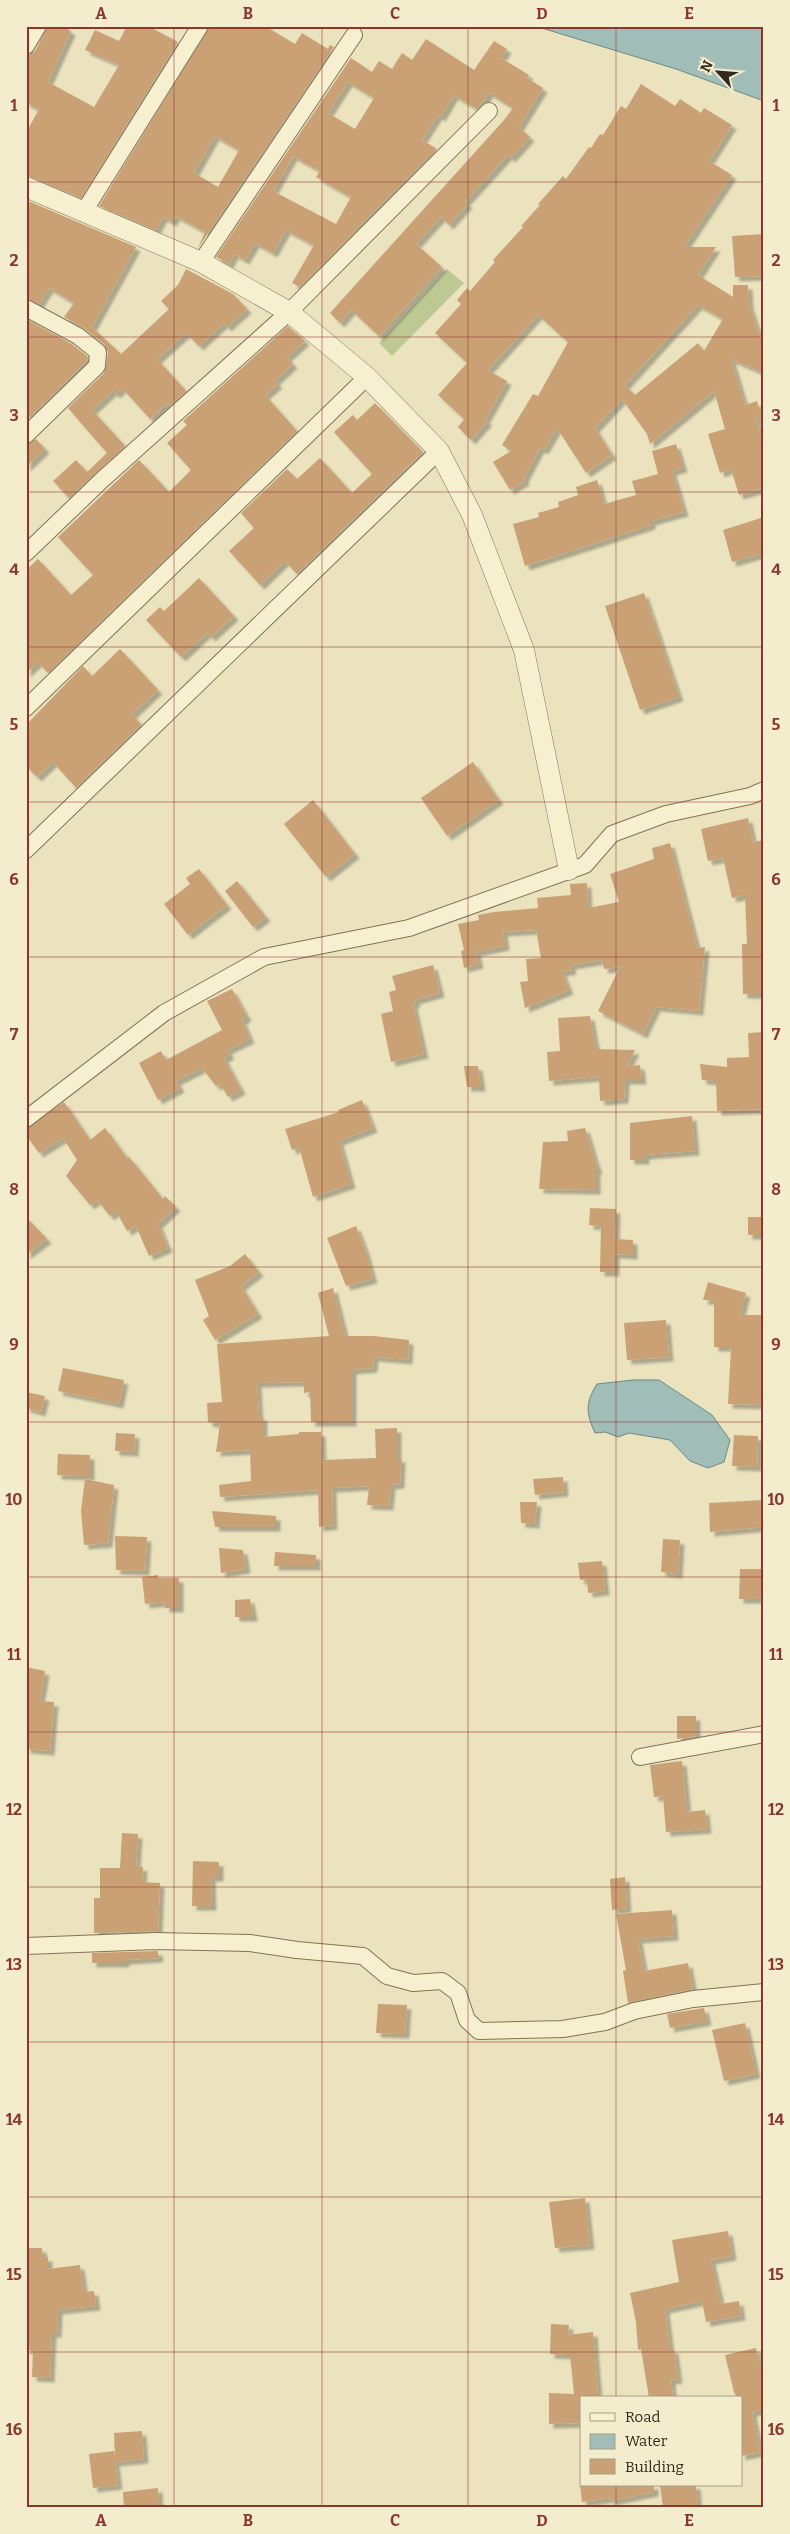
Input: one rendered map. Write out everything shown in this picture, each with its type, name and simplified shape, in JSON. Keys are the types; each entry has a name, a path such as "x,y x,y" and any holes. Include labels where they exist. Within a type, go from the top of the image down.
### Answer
{"street":[{"path":"26,46 38,26"},
{"path":"83,213 200,26"},
{"path":"201,262 354,35"},
{"path":"26,552 103,479 289,312 489,111"},
{"path":"26,187 201,262 289,312 367,377 439,451 472,515 524,650 569,870"},
{"path":"26,308 78,336 98,352 97,366 26,435"},
{"path":"26,708 367,377"},
{"path":"26,850 439,451"},
{"path":"26,1119 164,1013 264,957 409,928 585,865 612,834 666,814 750,796 764,790"},
{"path":"640,1757 764,1734"},
{"path":"26,1946 211,1941 250,1943 297,1950 363,1956 387,1976 413,1983 442,1981 458,1993 467,2020 479,2032 563,2029 604,2022 634,2011 693,1999 764,1992"}],"green space":[{"path":"447,269 464,283 392,356 379,343"}],"water":[{"path":"535,26 764,26 764,101 676,69"},
{"path":"633,1380 659,1380 712,1415 730,1440 724,1462 708,1468 690,1461 670,1440 629,1433 618,1437 605,1432 595,1433 588,1408 590,1397 597,1384"}],"building":[{"path":"48,26 63,26 71,31 48,82 94,107 119,65 85,50 95,30 119,41 127,26 148,26 178,42 81,198 26,175 26,133 39,109 26,103 26,56 35,51"},
{"path":"210,26 265,26 295,44 302,33 328,49 330,45 334,47 198,248 205,232 176,216 172,222 163,217 156,230 99,206","holes":["215,136 239,150 218,187 194,173"]},
{"path":"426,39 474,70 494,41 507,49 501,58 529,75 527,78 543,88 519,127 530,137 511,158 508,155 465,202 468,204 449,225 441,217 416,244 442,267 379,336 351,310 340,323 330,313 513,108 489,93 477,109 454,95 441,117 438,115 422,140 437,149 360,226 358,225 354,233 300,287 292,283 314,245 286,230 273,253 255,243 245,260 234,254 229,264 216,257 351,58 372,72 379,61 392,69 402,53 412,60","holes":["348,82 374,98 355,129 328,113","293,156 320,171 316,177 351,197 336,224 273,191"]},
{"path":"641,84 675,106 680,99 701,113 704,108 732,125 709,161 732,175 684,247 716,247 698,275 733,297 733,285 748,285 749,305 764,348 764,373 731,359 745,405 757,401 762,417 756,419 764,447 764,488 739,495 731,469 720,473 708,434 725,429 714,391 650,444 647,434 622,399 595,428 612,455 586,473 557,428 544,450 540,448 524,478 525,481 510,490 493,462 511,451 502,445 533,394 538,396 568,342 538,315 488,370 507,381 485,420 488,421 471,440 458,427 464,419 438,395 467,363 435,333 461,304 457,300 467,288 470,291 495,262 493,260 523,227 521,226 540,205 538,204 563,176 566,179 589,147 591,148 600,134 603,135 621,106 626,109","holes":["698,305 723,319 704,351 698,343 635,395 625,385"]},
{"path":"26,200 136,247 92,327 121,354 169,309 161,301 178,285 186,269 233,294 247,309 227,327 224,323 199,346 186,333 157,359 186,391 170,406 167,403 150,419 122,388 116,394 113,391 92,410 125,446 69,498 53,481 76,460 87,472 107,453 68,408 104,373 108,352 104,344 84,328 64,317 74,303 49,288 39,304 26,298"},
{"path":"764,234 764,276 735,277 732,236"},
{"path":"26,319 72,344 88,357 87,361 26,421"},
{"path":"288,326 305,341 287,357 293,364 275,381 278,384 265,395 297,431 48,673 38,662 26,673 26,570 38,559 71,595 93,575 58,537 139,460 169,492 191,470 167,443 187,425 183,421"},
{"path":"375,403 423,452 297,574 285,561 260,585 229,551 254,528 241,513 287,469 297,479 320,458 352,493 372,474 334,432 353,415 357,420"},
{"path":"36,439 45,449 26,467 26,445"},
{"path":"676,444 683,468 672,471 684,512 651,521 651,525 525,566 513,524 539,517 538,513 559,507 558,502 578,495 576,487 597,480 604,504 636,495 632,481 658,474 652,451"},
{"path":"764,517 764,553 732,562 723,530"},
{"path":"199,578 234,616 211,637 207,633 181,657 146,620 160,607 164,611"},
{"path":"644,593 679,697 640,710 605,606"},
{"path":"120,649 158,690 132,714 141,725 76,788 53,762 37,777 26,766 26,725 83,666 92,676"},
{"path":"473,762 499,800 447,836 421,798"},
{"path":"313,800 355,854 326,877 284,824"},
{"path":"748,818 753,842 764,840 764,885 761,885 764,994 743,994 742,944 747,944 745,895 732,898 723,858 708,861 701,829"},
{"path":"670,843 697,948 705,947 699,1011 656,1007 643,1034 598,1011 620,967 604,969 602,960 571,965 572,970 562,972 569,990 525,1008 520,982 528,981 526,959 541,958 536,930 503,932 505,946 476,952 479,964 464,968 461,951 464,950 458,924 479,920 478,915 538,908 537,898 571,895 570,884 587,883 588,908 619,902 610,874 654,859 652,848"},
{"path":"199,869 227,905 188,935 164,904 190,884 186,878"},
{"path":"237,881 266,917 253,927 225,891"},
{"path":"433,965 440,993 415,1000 416,1003 413,1004 424,1054 391,1062 381,1014 393,1011 389,992 396,990 392,976"},
{"path":"232,989 247,1017 242,1020 250,1039 227,1050 230,1055 224,1058 241,1090 228,1097 220,1084 216,1086 202,1068 176,1081 180,1088 158,1100 139,1063 161,1051 166,1060 222,1030 207,1001"},
{"path":"590,1016 596,1049 635,1050 627,1066 640,1065 642,1080 625,1080 624,1099 600,1101 599,1077 549,1081 547,1052 560,1051 558,1018"},
{"path":"764,1032 764,1109 717,1111 716,1081 702,1080 700,1064 727,1067 727,1058 749,1057 748,1033"},
{"path":"464,1066 478,1066 481,1087 467,1087"},
{"path":"362,1100 373,1128 339,1141 351,1184 313,1197 299,1147 292,1150 285,1129 339,1112 338,1110"},
{"path":"64,1102 90,1140 105,1128 127,1158 129,1157 163,1199 165,1196 176,1207 158,1224 168,1248 149,1256 136,1226 127,1231 116,1211 110,1216 97,1200 90,1205 66,1176 77,1160 63,1138 39,1153 26,1135 26,1129"},
{"path":"692,1116 695,1151 645,1155 645,1160 630,1160 630,1123"},
{"path":"585,1128 598,1170 596,1170 596,1190 539,1189 543,1142 568,1141 567,1131"},
{"path":"590,1208 616,1209 615,1239 633,1240 633,1255 615,1254 615,1272 600,1272 601,1226 589,1225"},
{"path":"26,1217 47,1239 26,1255"},
{"path":"748,1217 764,1217 764,1235 748,1235"},
{"path":"356,1226 373,1279 346,1286 327,1238"},
{"path":"245,1254 259,1272 241,1286 258,1314 215,1340 203,1320 209,1316 195,1280 230,1266"},
{"path":"708,1282 746,1293 740,1315 764,1315 764,1405 728,1404 731,1347 714,1347 714,1300 703,1300"},
{"path":"333,1288 345,1336 374,1336 409,1340 408,1360 374,1357 373,1368 352,1370 352,1422 311,1422 310,1392 304,1393 304,1382 257,1383 259,1417 263,1416 263,1437 299,1434 299,1432 321,1432 322,1460 376,1458 375,1429 397,1428 397,1458 401,1458 400,1484 391,1485 389,1506 367,1505 369,1486 332,1488 333,1525 319,1527 318,1490 220,1497 219,1485 251,1481 250,1450 216,1452 220,1424 208,1422 207,1403 222,1402 217,1344 329,1336 318,1293"},
{"path":"666,1320 669,1357 627,1360 624,1323"},
{"path":"63,1368 124,1380 119,1404 58,1391"},
{"path":"26,1392 45,1396 41,1412 26,1408"},
{"path":"116,1433 135,1434 134,1452 115,1451"},
{"path":"734,1435 758,1436 757,1467 732,1466"},
{"path":"58,1454 90,1455 90,1476 57,1475"},
{"path":"563,1477 564,1492 535,1495 533,1479"},
{"path":"85,1479 114,1485 108,1543 84,1545 81,1511"},
{"path":"764,1500 764,1527 710,1532 709,1503"},
{"path":"520,1502 537,1502 535,1524 521,1523"},
{"path":"212,1511 276,1516 276,1527 215,1527"},
{"path":"115,1536 147,1537 145,1571 116,1570"},
{"path":"663,1539 680,1540 678,1574 661,1572"},
{"path":"219,1548 243,1550 246,1569 221,1573"},
{"path":"275,1552 316,1555 316,1566 274,1566"},
{"path":"602,1561 605,1591 588,1593 587,1579 580,1580 578,1563"},
{"path":"740,1569 764,1569 764,1599 739,1599"},
{"path":"158,1575 158,1578 179,1578 179,1608 165,1608 165,1602 145,1604 142,1577"},
{"path":"250,1599 253,1617 235,1617 235,1600"},
{"path":"26,1667 45,1671 40,1701 54,1702 50,1751 26,1749"},
{"path":"677,1716 696,1716 696,1736 677,1739"},
{"path":"682,1761 687,1812 705,1810 707,1829 666,1832 663,1796 654,1797 650,1765"},
{"path":"122,1833 138,1834 136,1866 143,1867 142,1882 160,1883 158,1931 94,1933 94,1898 100,1898 100,1868 120,1868"},
{"path":"193,1861 219,1862 219,1877 211,1877 212,1906 192,1906"},
{"path":"625,1877 627,1908 612,1910 610,1879"},
{"path":"672,1910 674,1936 638,1939 644,1971 688,1963 693,1989 628,2003 623,1971 626,1970 616,1914"},
{"path":"158,1951 159,1958 125,1960 125,1963 92,1963 92,1953"},
{"path":"378,2004 407,2005 405,2034 376,2033"},
{"path":"704,2008 707,2021 670,2028 667,2014"},
{"path":"745,2023 756,2074 724,2081 712,2030"},
{"path":"585,2198 590,2245 555,2248 549,2202"},
{"path":"728,2231 732,2256 711,2260 721,2304 739,2301 741,2316 706,2322 702,2301 665,2309 670,2349 674,2349 678,2379 671,2380 673,2396 649,2396 641,2349 638,2350 636,2322 630,2293 679,2282 672,2240"},
{"path":"26,2248 42,2248 43,2257 48,2257 48,2269 80,2265 84,2292 94,2291 96,2306 58,2310 57,2333 52,2333 50,2378 32,2377 33,2350 26,2350"},
{"path":"551,2324 569,2325 568,2335 593,2332 598,2396 580,2396 580,2423 549,2424 549,2393 574,2394 570,2355 550,2354"},
{"path":"756,2348 761,2371 764,2370 764,2409 752,2412 760,2452 742,2456 742,2396 736,2396 734,2392 725,2355"},
{"path":"142,2431 144,2459 115,2462 118,2485 93,2488 89,2454 114,2451 115,2459 114,2433"},
{"path":"580,2486 654,2486 654,2492 611,2501 610,2498 582,2502"},
{"path":"660,2486 696,2486 698,2506 663,2508"},
{"path":"158,2488 159,2508 124,2508 123,2492"}]}
